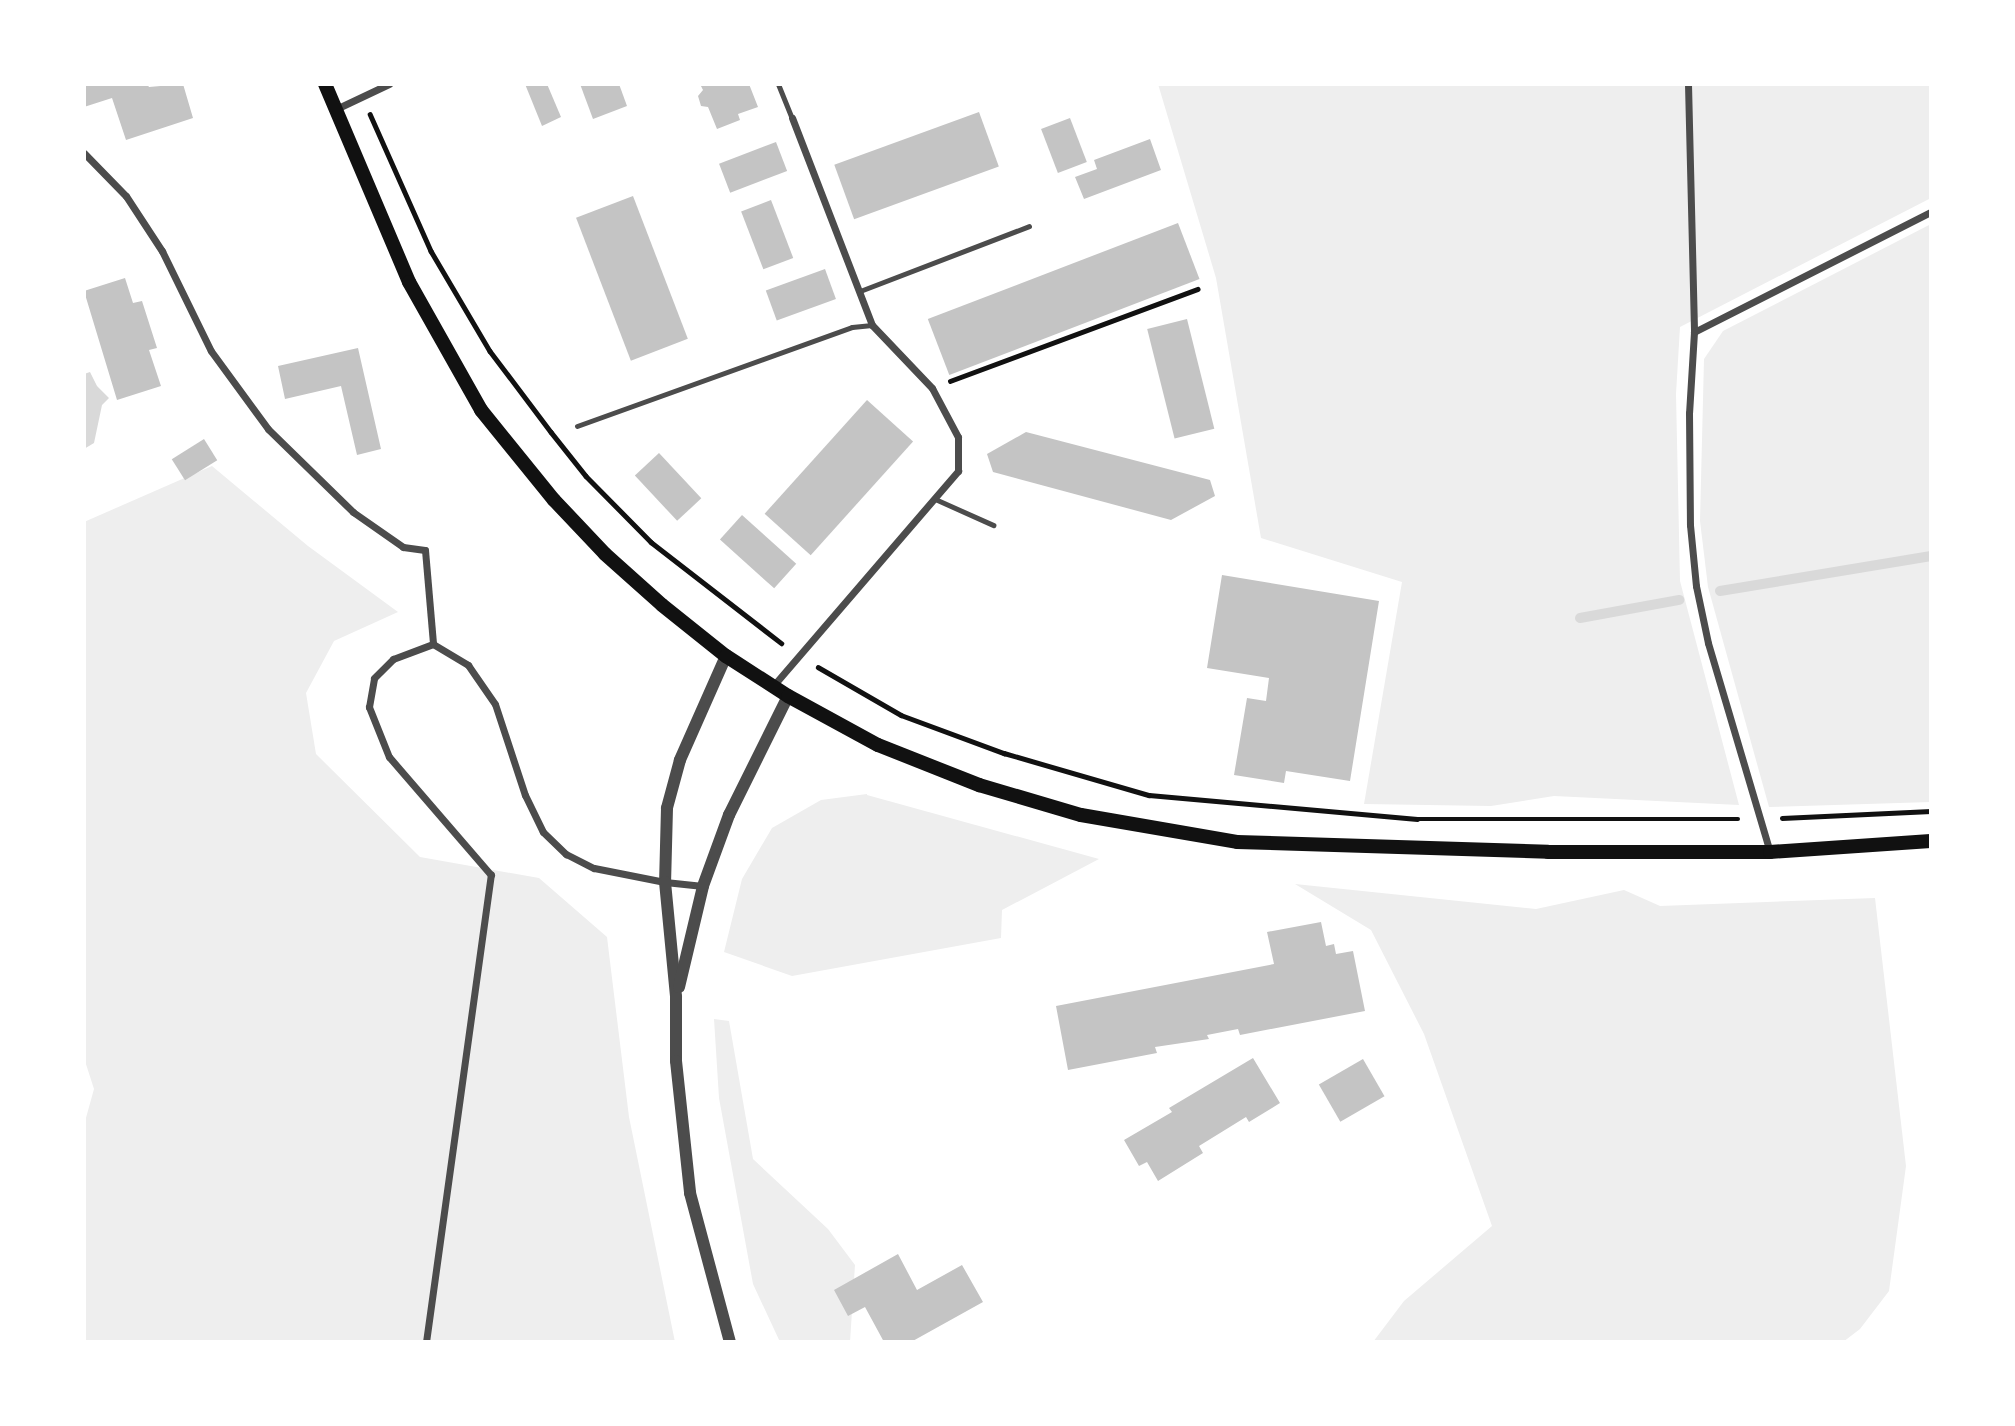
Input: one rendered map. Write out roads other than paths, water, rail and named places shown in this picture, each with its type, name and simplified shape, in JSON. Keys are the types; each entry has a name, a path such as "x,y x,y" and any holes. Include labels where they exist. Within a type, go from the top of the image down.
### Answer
{"main road":[{"path":"326,84 409,282 481,410 554,500 606,554 662,606 726,656 772,687 877,745 979,785 1081,815 1237,842 1548,852 1770,852 1931,841"}],"street":[{"path":"335,109 389,84"},
{"path":"1688,84 1693,332 1689,413 1690,525 1696,586 1708,643 1770,852"},
{"path":"772,687 958,471 958,437 932,387 872,325 792,118"},
{"path":"84,153 126,196 162,251 211,351 268,429 353,512 403,547 425,551 433,644"},
{"path":"1693,332 1931,212"},
{"path":"433,644 468,665 495,704 525,795 543,832 566,854 594,868 703,886"},
{"path":"426,1342 491,875 389,757 369,708 374,678 393,659 433,644"},
{"path":"726,656 680,760 670,796 667,808 666,882 676,998 676,1061 690,1193 730,1342"},
{"path":"676,998 703,886 729,815 788,696"}],"lane":[{"path":"778,84 792,118"},
{"path":"860,290 1029,226"},
{"path":"577,426 852,327 872,325"},
{"path":"935,499 993,525"}],"waterway":[{"path":"1720,591 1931,556"},
{"path":"1580,618 1679,600"}]}
